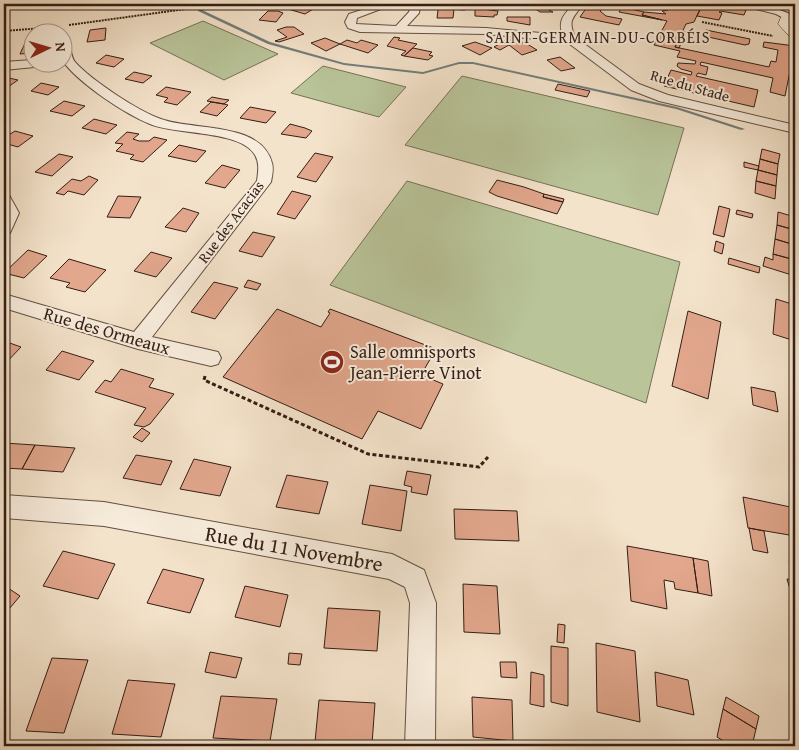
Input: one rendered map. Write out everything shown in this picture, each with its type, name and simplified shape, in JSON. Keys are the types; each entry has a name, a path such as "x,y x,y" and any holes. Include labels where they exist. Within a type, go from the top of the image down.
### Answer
{"street":[{"path":"389,4 353,16 350,22 352,26 360,28 486,31 570,39 565,27 566,18 578,4"},
{"path":"399,29 414,13 415,7 410,4"},
{"path":"744,4 779,12 793,18 785,24 795,34"},
{"name":"Rue du Stade","path":"570,39 579,48 635,87 664,98 795,129"},
{"path":"4,66 22,65"},
{"name":"Rue des Acacias","path":"72,68 137,114 167,126 235,136 252,144 264,156 268,168 264,182 138,341"},
{"path":"4,198 11,214 4,229"},
{"name":"Rue des Ormeaux","path":"4,301 138,341 210,358"},
{"name":"Rue du 11 Novembre","path":"4,506 104,514 392,567 415,579 423,603 420,746"}],"path":[{"path":"72,29 222,4"},
{"path":"702,22 776,37"},
{"path":"4,31 22,31"},
{"path":"210,358 204,380 368,454 479,468 488,457"}],"green space":[{"path":"203,21 278,54 224,80 150,43"},
{"path":"323,66 406,87 379,117 291,93"},
{"path":"462,76 684,128 658,215 405,145"},
{"path":"407,181 680,262 646,403 330,285"}],"building":[{"path":"304,4 318,6 305,14 288,9 296,9"},
{"path":"447,4 463,4 465,10 447,9"},
{"path":"528,4 545,4 553,9 549,10 553,12 540,12"},
{"path":"589,4 605,4 600,11 606,16 622,19 619,25 580,17"},
{"path":"660,4 693,4 691,7 700,9 694,22 686,24 675,47 769,67 771,61 776,62 778,50 763,47 764,42 795,46 785,96 770,92 773,78 701,62 700,65 708,67 706,75 698,73 696,76 758,90 754,107 664,86 671,70 691,75 692,72 677,66 678,63 695,64 696,61 677,57 680,51 654,45 667,21 642,15 644,12 666,14 662,11 668,10"},
{"path":"703,4 721,4 746,10 744,15 720,11 722,13 719,20 697,16"},
{"path":"782,4 795,4 795,6 792,9 780,6"},
{"path":"622,7 644,12 642,15 662,20 619,12"},
{"path":"436,8 454,9 453,18 437,18 438,10"},
{"path":"475,8 498,11 494,17 475,16"},
{"path":"268,11 283,13 276,22 259,20"},
{"path":"507,17 530,17 530,25 507,21"},
{"path":"294,27 304,34 279,42 275,41 287,37 277,30"},
{"path":"106,28 105,40 87,42 90,30"},
{"path":"706,30 750,39 749,44 745,45 708,37 704,35"},
{"path":"683,31 686,32 679,48 675,47"},
{"path":"394,37 400,38 398,40 417,44 404,56 401,55 406,51 387,46"},
{"path":"325,38 340,44 326,51 311,43"},
{"path":"508,39 519,44 524,42 537,50 522,55 509,45 500,50 494,47"},
{"path":"347,40 357,43 361,40 378,45 368,53 340,44"},
{"path":"475,42 492,48 480,55 462,46"},
{"path":"413,48 432,52 429,55 433,56 428,60 404,56"},
{"path":"106,55 124,59 114,67 96,63"},
{"path":"560,57 575,68 561,71 547,60"},
{"path":"134,72 152,76 143,83 125,79"},
{"path":"4,77 18,80 5,89"},
{"path":"41,83 59,87 48,95 31,91"},
{"path":"558,84 590,91 587,97 555,90"},
{"path":"166,87 191,92 177,105 164,102 168,98 156,95"},
{"path":"212,97 229,100 224,104 207,101"},
{"path":"64,101 85,106 72,116 50,111"},
{"path":"211,102 228,105 217,116 200,112"},
{"path":"250,107 276,112 266,123 240,118"},
{"path":"94,119 117,125 106,134 82,128"},
{"path":"290,124 312,131 306,138 281,134"},
{"path":"15,131 33,136 18,147 4,143 4,138"},
{"path":"127,132 139,134 133,139 139,141 149,141 154,137 167,140 143,162 130,159 134,155 116,151 123,144 115,143"},
{"path":"179,145 206,151 196,162 168,156"},
{"path":"762,149 780,154 778,164 760,159"},
{"path":"315,153 333,157 316,182 297,177"},
{"path":"59,154 73,157 52,176 35,172"},
{"path":"760,159 778,164 777,175 758,170"},
{"path":"744,162 759,166 758,170 744,167"},
{"path":"222,165 240,170 225,188 205,183"},
{"path":"758,170 777,175 776,186 756,181"},
{"path":"89,176 98,180 84,195 68,191 64,195 56,193 72,179 81,181"},
{"path":"497,180 524,187 544,194 543,197 563,202 557,214 497,196 489,192"},
{"path":"756,181 776,186 775,199 755,193"},
{"path":"292,191 311,196 295,219 277,214"},
{"path":"544,194 564,199 563,202 543,197"},
{"path":"118,196 141,197 130,218 107,217"},
{"path":"719,206 730,209 724,237 713,234"},
{"path":"183,208 199,213 186,232 165,227"},
{"path":"737,210 753,214 752,218 736,214"},
{"path":"778,212 795,217 795,230 777,225"},
{"path":"777,225 795,230 795,245 775,239"},
{"path":"253,232 275,237 262,257 239,251"},
{"path":"775,239 795,245 795,260 773,254"},
{"path":"716,241 724,244 722,254 714,251"},
{"path":"28,250 47,256 24,278 4,273"},
{"path":"151,252 172,258 156,277 134,271"},
{"path":"773,254 795,260 795,276 763,266 765,257 773,260"},
{"path":"729,258 760,267 759,273 728,264"},
{"path":"69,259 106,270 85,292 66,287 70,283 50,278"},
{"path":"248,280 261,284 257,290 244,287"},
{"path":"214,282 238,288 215,319 191,312"},
{"path":"776,299 795,305 795,341 773,334"},
{"name":"Salle omnisports Jean-Pierre Vinot","path":"277,309 321,327 330,313 328,312 330,309 436,349 421,375 443,384 421,429 378,411 362,439 223,377"},
{"path":"688,311 721,322 708,399 672,386"},
{"path":"4,341 21,347 4,365"},
{"path":"62,351 94,361 79,380 46,370"},
{"path":"121,369 154,379 149,387 174,394 150,424 144,427 134,425 146,408 95,392 105,380 111,382"},
{"path":"751,387 775,392 778,412 753,405"},
{"path":"142,428 150,433 142,442 133,437"},
{"path":"4,443 35,445 22,469 4,468"},
{"path":"35,445 75,448 63,472 22,469"},
{"path":"136,455 172,461 161,485 123,478"},
{"path":"194,459 231,467 220,496 180,489"},
{"path":"407,471 431,475 427,495 411,492 412,487 404,485"},
{"path":"287,475 328,482 319,514 276,507"},
{"path":"370,485 407,491 401,531 362,524"},
{"path":"743,497 795,508 795,536 748,528"},
{"path":"454,509 517,511 519,541 455,539"},
{"path":"749,528 764,531 768,553 753,550"},
{"path":"627,546 693,558 698,593 675,589 674,582 664,580 667,609 631,601"},
{"path":"63,551 115,564 98,599 43,586"},
{"path":"693,558 708,561 712,596 698,593"},
{"path":"789,561 795,562 795,580"},
{"path":"163,569 204,579 190,613 147,603"},
{"path":"787,579 795,580 795,597 792,596"},
{"path":"463,584 497,586 500,634 464,632"},
{"path":"245,586 288,595 280,627 235,617"},
{"path":"4,587 20,596 4,615"},
{"path":"328,608 380,611 377,651 324,648"},
{"path":"558,624 565,625 564,643 557,642"},
{"path":"596,643 635,651 640,722 597,712"},
{"path":"551,646 568,648 568,706 551,702"},
{"path":"210,652 242,658 236,678 205,672"},
{"path":"289,653 302,654 300,665 288,664"},
{"path":"52,658 88,660 64,733 26,731"},
{"path":"500,662 516,662 517,678 501,677"},
{"path":"531,672 544,675 544,707 530,704"},
{"path":"655,672 688,680 694,715 657,706"},
{"path":"128,680 175,684 161,737 112,734"},
{"path":"221,696 277,699 270,741 213,738"},
{"path":"472,697 512,700 513,741 473,737"},
{"path":"726,697 759,716 756,729 723,709"},
{"path":"319,700 375,703 372,744 315,742"},
{"path":"723,709 756,729 752,746 732,746 717,737"}],"waterway":[{"path":"199,10 269,43 344,64 423,73 459,63 473,63 677,108 743,129"}],"place":[{"name":"Salle omnisports Jean-Pierre Vinot","path":"332,362"}],"district":[{"name":"SAINT-GERMAIN-DU-CORBÉIS","path":"598,37"}]}
